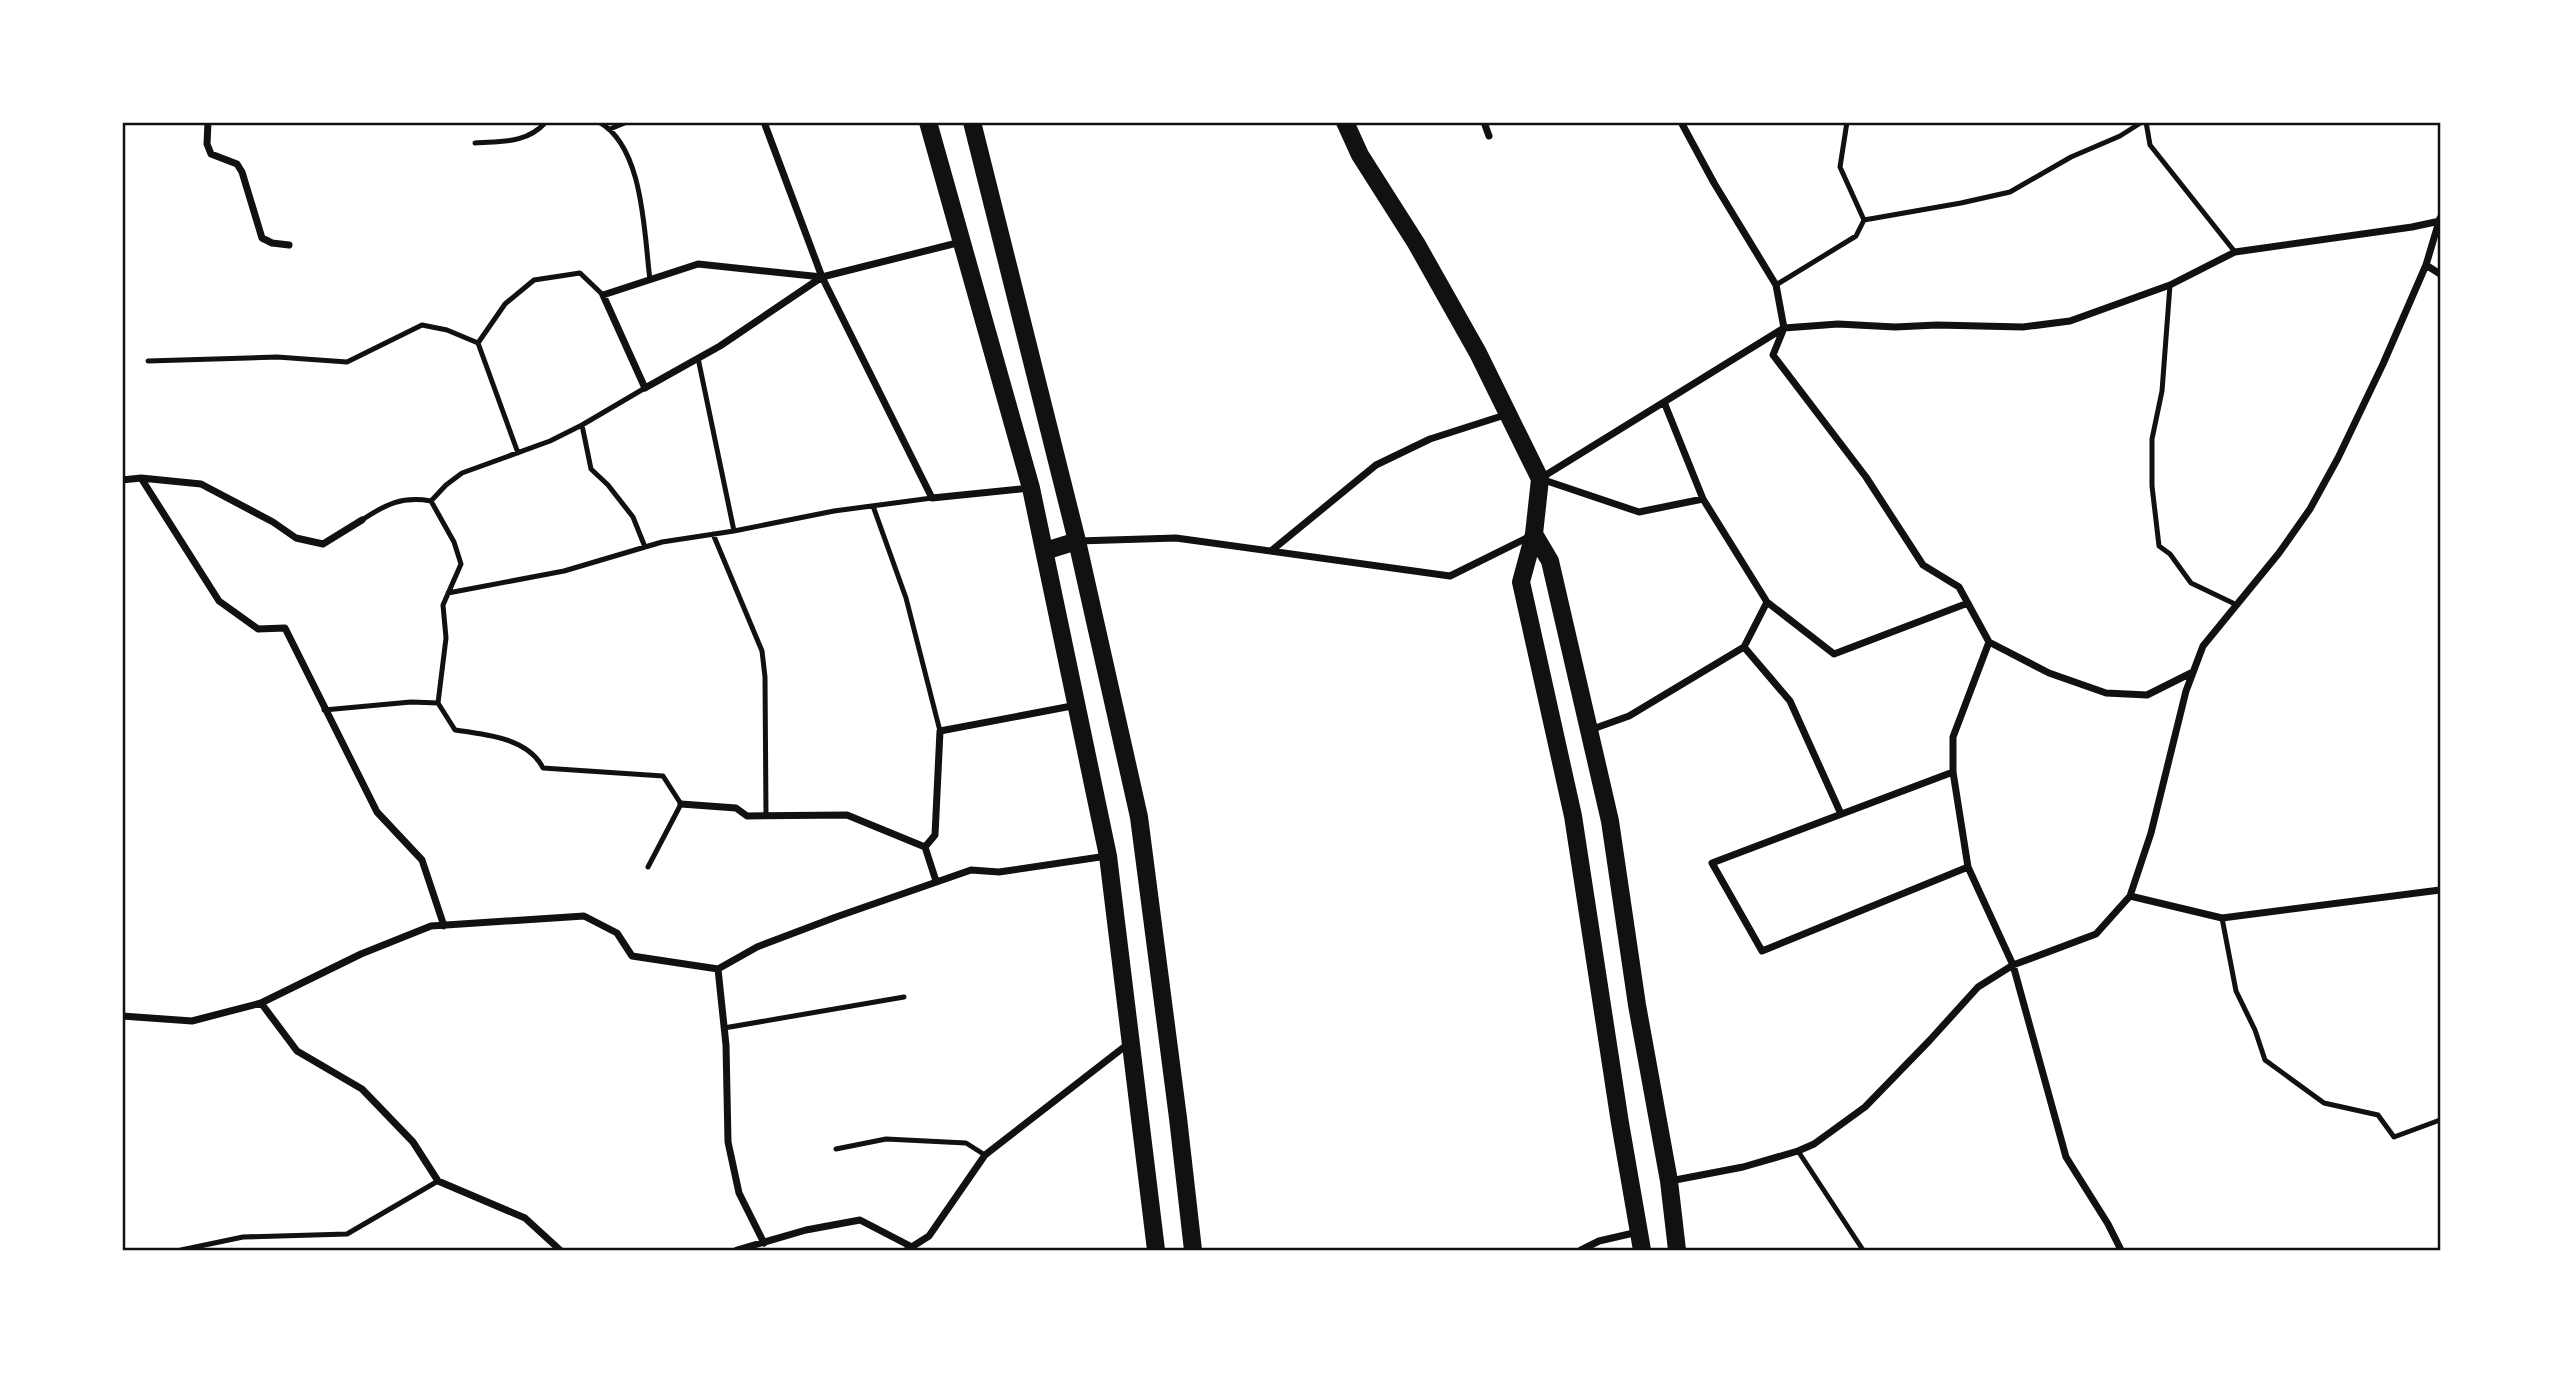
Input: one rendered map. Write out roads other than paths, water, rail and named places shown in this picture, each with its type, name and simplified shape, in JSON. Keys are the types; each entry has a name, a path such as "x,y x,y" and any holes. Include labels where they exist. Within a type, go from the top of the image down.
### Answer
{"main road":[{"path":"928,122 1031,488 1108,856 1156,1251"},
{"path":"972,122 1077,541 1139,817 1193,1251"},
{"path":"1345,122 1360,155 1416,243 1478,353 1540,479 1534,534 1521,582 1573,816 1642,1251"},
{"path":"1534,534 1550,561 1610,821 1637,1005 1669,1181 1677,1251"},
{"path":"1045,551 1077,541"}],"street":[{"path":"208,122 207,144 211,154 237,164 243,172 262,238 289,246"},
{"path":"764,122 822,277 932,498 1031,488"},
{"path":"1484,122 1489,136"},
{"path":"1681,122 1714,183 1776,285 1784,328 1773,355 1866,477 1923,565 1959,586 1989,642 2049,673 2106,693 2147,695 2194,671"},
{"path":"1540,479 1784,328 1838,324 2023,327 2070,321 2170,285 2235,252 2412,227 2440,220"},
{"path":"1669,1181 1743,1167 1814,1144 1865,1107 1978,987 2012,965 2096,934 2130,895 2151,832 2186,691 2203,646 2279,553 2310,509 2383,364 2426,265 2440,220"},
{"path":"822,277 698,264 603,295 645,388 698,358 822,277 961,242"},
{"path":"2426,265 2441,274"},
{"path":"1664,402 1703,499 1767,602 1834,654 1968,603"},
{"path":"1271,551 1377,465 1430,439 1508,414"},
{"path":"141,478 219,601 258,629 285,628 377,812 422,860 444,926"},
{"path":"122,480 141,478 201,484 273,522 296,538 323,544 362,520"},
{"path":"1540,479 1639,512 1703,499"},
{"path":"1077,541 1175,538 1450,576 1534,534"},
{"path":"1590,730 1629,716 1744,647 1767,602"},
{"path":"1989,642 1953,737 1953,772 1968,867 2012,965 2066,1157 2108,1224 2121,1251"},
{"path":"1744,647 1790,701 1841,814"},
{"path":"925,847 935,835 940,732 1077,705"},
{"path":"1953,772 1712,863 1762,951 1968,867"},
{"path":"681,804 736,808 747,816 847,815 925,847 936,881"},
{"path":"122,1016 192,1021 261,1003 362,954 431,926 584,916 617,933 632,956 718,969 757,947 971,870 999,872 1108,856"},
{"path":"2130,895 2222,918 2441,890"},
{"path":"718,969 724,1028 728,1142 739,1193 764,1243"},
{"path":"261,1003 296,1051 362,1089 413,1142 438,1181 525,1218 560,1251"},
{"path":"737,1251 806,1230 860,1220 910,1249 929,1236 985,1155 1131,1041"},
{"path":"1581,1251 1599,1241 1638,1232"}],"lane":[{"path":"475,143 522,140 536,133 546,122"},
{"path":"599,122 610,129 627,153 638,187 650,280"},
{"path":"610,129 627,122"},
{"path":"1847,122 1840,167 1864,220"},
{"path":"1864,220 2010,192 2071,157 2120,136 2144,122 2150,145 2235,252"},
{"path":"1776,285 1856,236 1864,220"},
{"path":"478,343 505,304 534,280 580,273 603,295"},
{"path":"2170,285 2162,391 2152,439 2152,486 2159,546 2170,554 2191,583 2237,604"},
{"path":"148,360 277,357 347,362 422,325 447,330 478,343 518,453"},
{"path":"698,358 734,531"},
{"path":"431,501 462,473 518,453 582,425 645,388"},
{"path":"582,425 590,469 608,485 633,517 645,547"},
{"path":"362,520 382,507 411,497 431,501 454,542 461,564 443,605 446,638 438,703 455,730 497,736 537,756 543,768 663,776 681,804 648,867"},
{"path":"448,593 564,571 645,547 834,511 932,498"},
{"path":"873,506 906,598 940,732"},
{"path":"713,534 762,651 765,677 766,815"},
{"path":"324,710 411,702 438,703"},
{"path":"2222,918 2236,991 2255,1030 2265,1060 2324,1103 2378,1115 2395,1137 2441,1120"},
{"path":"724,1028 904,997"},
{"path":"836,1149 886,1139 966,1143 985,1155"},
{"path":"1798,1151 1863,1251"},
{"path":"181,1251 243,1237 347,1234 438,1181"}]}
